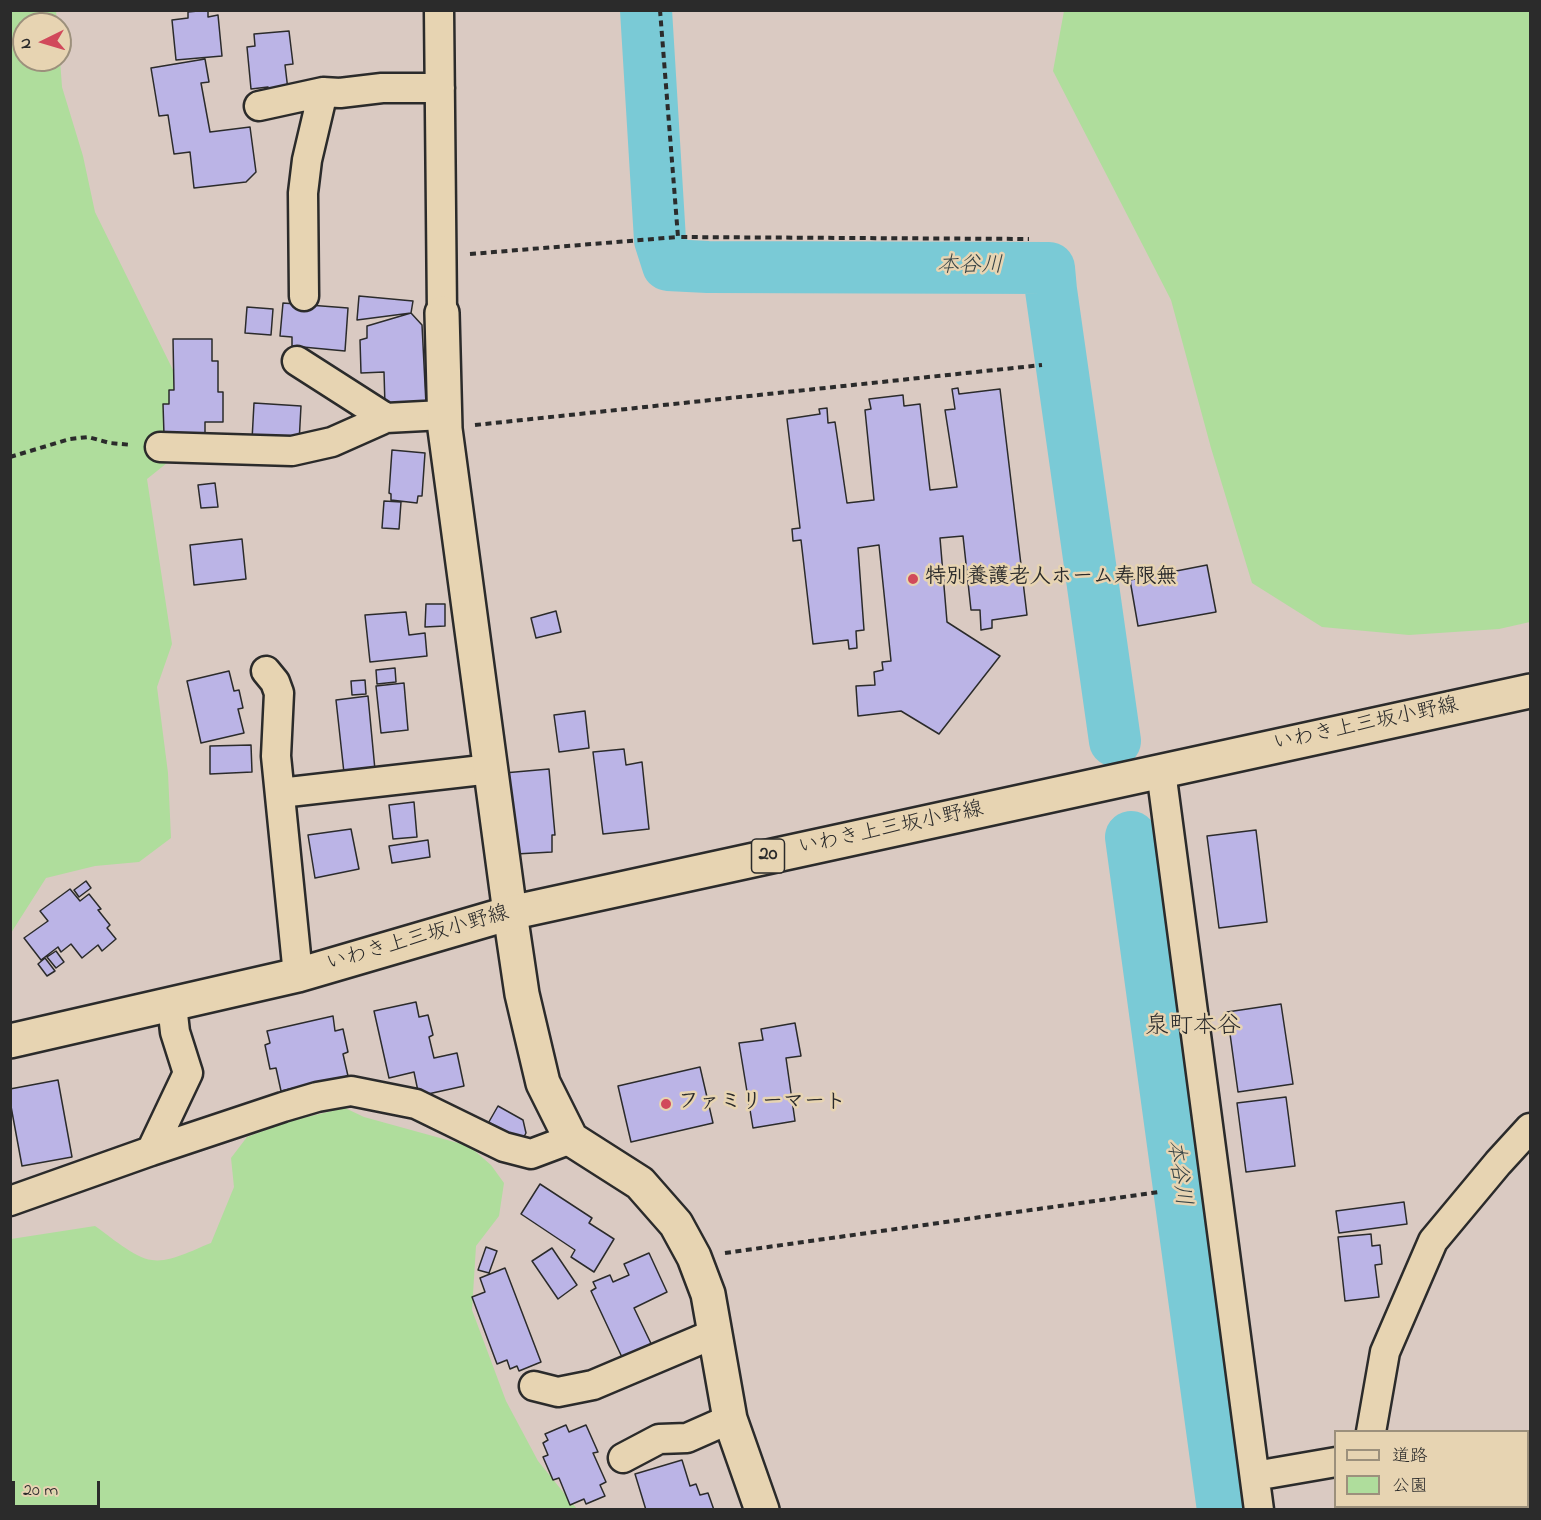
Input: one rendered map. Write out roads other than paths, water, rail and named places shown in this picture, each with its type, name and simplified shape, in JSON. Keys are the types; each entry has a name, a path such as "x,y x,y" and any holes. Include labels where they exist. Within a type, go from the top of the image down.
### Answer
{"main road":[{"path":"442,313 444,422 522,994 543,1083 571,1139 640,1183 676,1224 694,1257 708,1294 730,1419 762,1509"},
{"name":"いわき上三坂小野線","path":"10,1041 298,975 510,913 1530,691"}],"street":[{"path":"439,10 442,313"},
{"path":"259,106 323,92 340,93 382,88 440,88"},
{"path":"304,296 303,193 307,159 323,92"},
{"path":"297,361 386,418"},
{"path":"160,447 292,451 332,442 386,418 444,422"},
{"path":"266,670 275,682 279,693 276,756 298,975"},
{"path":"280,793 491,769"},
{"path":"1161,771 1259,1509"},
{"path":"151,1151 189,1073 175,1032 172,1005"},
{"path":"10,1201 283,1107 316,1097 351,1091 416,1104 504,1147 531,1154 571,1139"},
{"path":"1371,1430 1385,1353 1433,1241 1498,1162 1530,1128"},
{"path":"534,1386 558,1392 593,1386 716,1333"},
{"path":"623,1458 659,1439 687,1438 730,1419"},
{"path":"1255,1476 1334,1462"}],"waterway":[{"name":"本谷川","path":"646,10 660,240 668,265 1049,268 1115,741"},
{"name":"本谷川","path":"1131,837 1223,1510"}],"place":[{"name":"特別養護老人ホーム寿限無","path":"913,579"},
{"name":"ファミリーマート","path":"666,1104"}],"district":[{"name":"泉町本谷","path":"1193,1028"}]}
